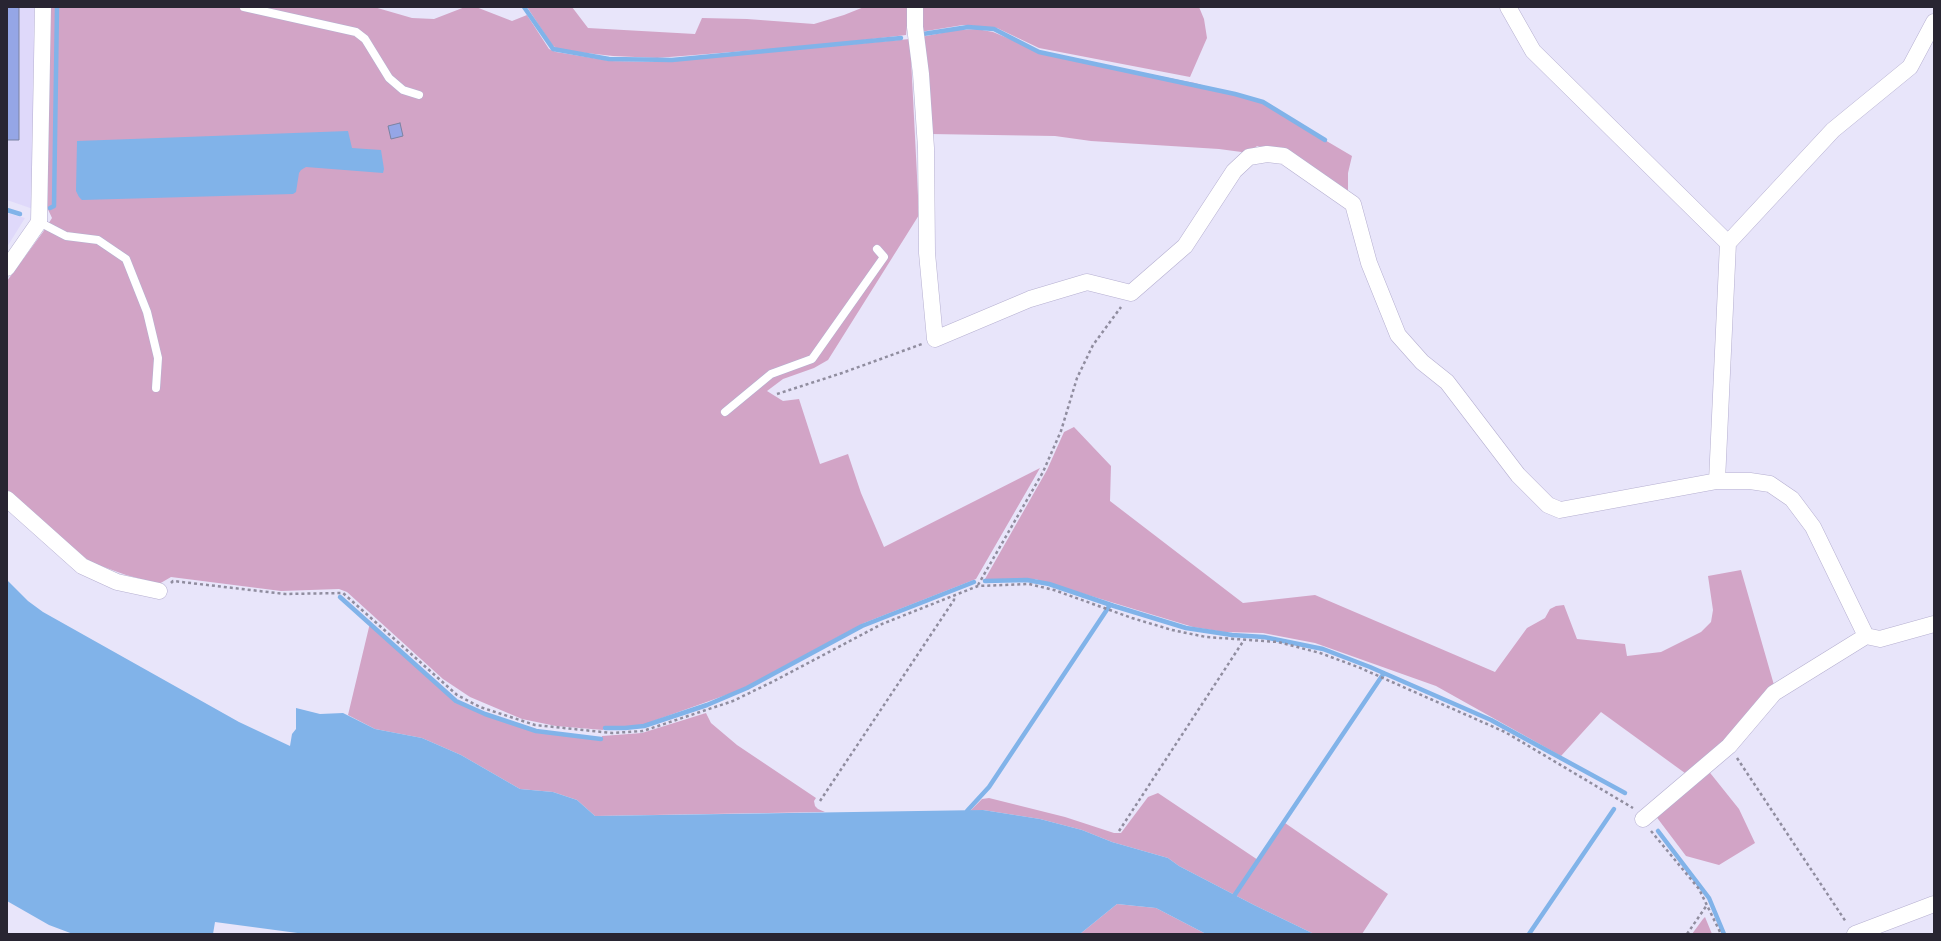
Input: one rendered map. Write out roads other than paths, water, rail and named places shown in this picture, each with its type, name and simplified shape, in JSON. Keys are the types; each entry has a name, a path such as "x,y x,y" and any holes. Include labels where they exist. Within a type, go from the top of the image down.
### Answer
{"street":[{"path":"7,268 40,222 44,7"},
{"path":"915,7 915,27 921,74 926,148 927,253 935,338 1030,299 1087,282 1130,293 1185,246 1234,170 1249,158 1267,154 1284,156 1353,204 1369,263 1398,335 1422,362 1447,382 1518,475 1548,505 1560,510 1717,481 1750,481 1770,484 1792,499 1813,527 1866,636"},
{"path":"1508,7 1533,51 1728,243"},
{"path":"1717,481 1728,243 1833,130 1910,67 1934,22"},
{"path":"7,499 82,566 117,582 159,591"},
{"path":"1643,819 1729,746 1774,693 1866,636 1880,639 1934,624"},
{"path":"1853,931 1934,904"}],"lane":[{"path":"244,7 356,32 365,39 389,78 402,90 419,95"},
{"path":"40,222 66,236 98,240 126,259 147,312 158,358 156,388"},
{"path":"725,412 772,374 812,359 884,257 877,250"}],"water":[{"path":"348,131 352,148 381,150 384,169 383,173 306,167 299,173 296,192 293,194 82,200 76,191 77,141"},
{"path":"7,580 28,601 43,612 239,722 290,746 292,734 296,729 296,708 320,714 343,713 375,729 422,738 461,755 520,789 553,792 577,800 595,816 983,810 1040,819 1082,830 1112,842 1168,858 1179,866 1314,934 1206,934 1156,908 1117,904 1080,934 305,934 215,922 213,934 73,934 49,925 7,901"}],"waterway":[{"path":"50,208 54,206 57,7"},
{"path":"524,7 553,49 609,59 672,60 901,38"},
{"path":"923,34 968,27 994,29 1039,52 1235,94 1263,102 1325,140"},
{"path":"7,210 20,214"},
{"path":"985,581 1027,580 1049,584 1186,628 1232,635 1264,637 1323,649 1370,667 1491,720 1625,793"},
{"path":"605,728 644,726 707,705 747,688 862,626 974,582"},
{"path":"340,597 456,701 485,714 536,731 601,739"},
{"path":"967,811 989,787 1110,605"},
{"path":"1232,899 1384,673"},
{"path":"1529,934 1614,809"},
{"path":"1658,831 1709,898 1724,934"}]}
